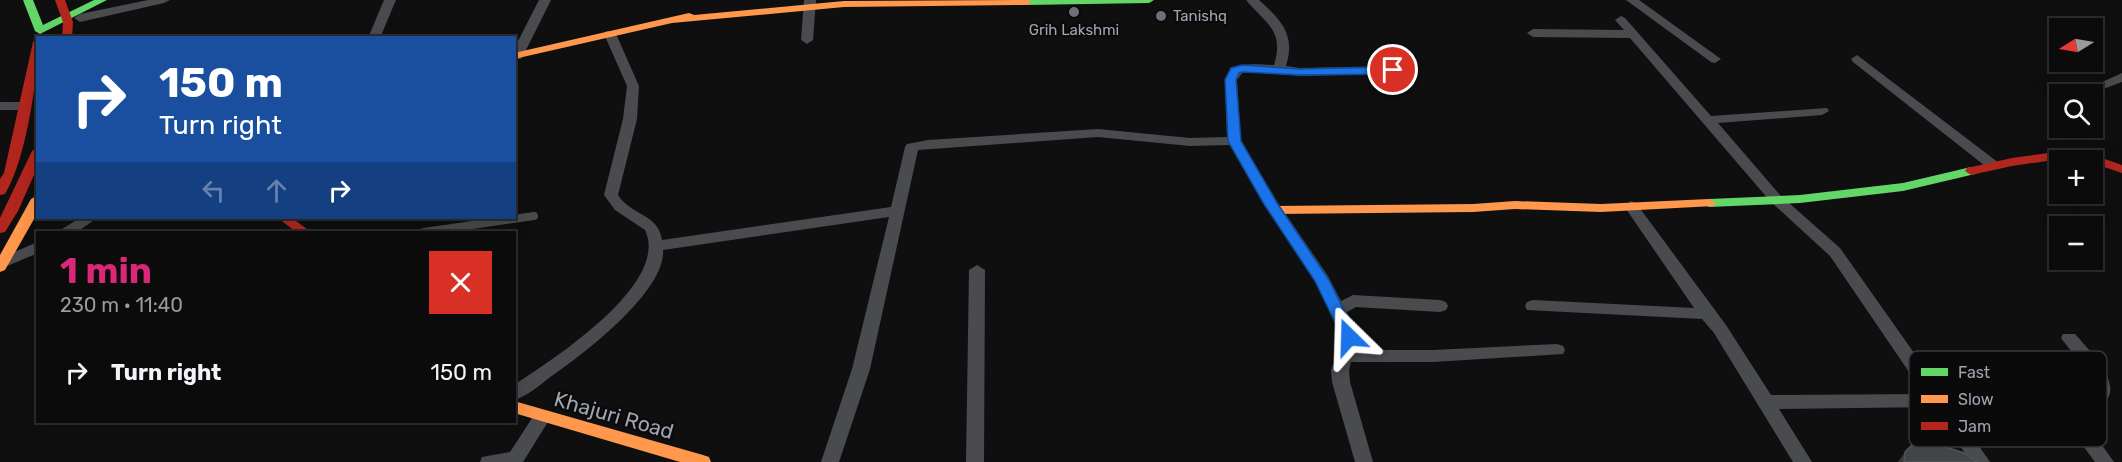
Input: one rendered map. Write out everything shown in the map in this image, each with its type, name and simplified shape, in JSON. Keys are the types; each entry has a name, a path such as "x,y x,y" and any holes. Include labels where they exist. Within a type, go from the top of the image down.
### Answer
{"main road":[{"path":"28,0 39,36"},
{"path":"60,0 68,22 67,36"},
{"path":"73,0 80,15 77,36"},
{"path":"41,36 102,0"},
{"path":"516,56 709,12 810,2 844,4 1149,0"},
{"path":"0,191 24,106 36,51"},
{"path":"1275,210 1473,208 1515,204 1601,208 1775,198 1800,199 1903,187 1995,166 2076,153 2122,169"},
{"path":"0,229 11,211 36,155"},
{"path":"5,174 36,166"},
{"path":"1,265 36,203"},
{"path":"285,219 303,231"},
{"name":"Khajuri Road","path":"516,408 703,462"}],"street":[{"path":"80,15 164,0"},
{"path":"375,36 390,0"},
{"path":"516,56 545,0"},
{"path":"1252,0 1281,31 1285,43 1280,66 1276,69"},
{"path":"1632,0 1715,59"},
{"path":"807,40 810,2"},
{"path":"1620,20 1775,198 1835,252 1909,359"},
{"path":"1533,33 1632,34"},
{"path":"516,393 566,357 624,307 652,272 658,246 654,231 644,222 620,209 611,195 630,119 633,86 610,34"},
{"path":"1857,60 1995,166"},
{"path":"1364,462 1343,394 1340,370 1349,337 1322,280 1275,210 1234,141 1231,80 1233,73 1242,68 1299,72 1393,70"},
{"path":"2103,85 2122,77"},
{"path":"0,106 24,106"},
{"path":"1707,120 1822,111"},
{"path":"830,462 861,369 911,149 919,145 1098,133 1190,142 1234,141"},
{"path":"1631,206 1720,329 1803,462"},
{"path":"658,246 898,211"},
{"path":"69,231 88,219"},
{"path":"1,265 36,248"},
{"path":"975,462 978,270"},
{"path":"1338,310 1353,301 1440,306"},
{"path":"1533,306 1707,314"},
{"path":"2069,338 2079,351"},
{"path":"1345,356 1433,356 1557,350"},
{"path":"1766,402 1909,400"},
{"path":"489,462 515,460 542,417"},
{"path":"1970,447 1981,462"},
{"path":"2094,447 2105,462"}],"lane":[{"path":"516,219 534,216"},
{"path":"431,231 513,219"}],"building":[{"path":"1910,447 1946,447 1964,453 1977,462 1904,462 1905,452"}],"traffic: fast":[{"path":"28,0 40,31"},
{"path":"40,31 102,0"},
{"path":"1026,2 1149,0"},
{"path":"1709,203 1800,199 1903,187 1971,171"}],"traffic: slow":[{"path":"673,20 844,4 1026,2"},
{"path":"516,56 689,16"},
{"path":"0,267 36,203"},
{"path":"1275,210 1473,208 1515,205 1601,208 1709,203"},
{"path":"516,408 703,462"}],"traffic: jam":[{"path":"60,0 68,22 67,36"},
{"path":"0,191 10,173 36,51"},
{"path":"1971,171 2012,162 2076,153 2122,169"},
{"path":"0,229 11,211 36,155"},
{"path":"285,219 303,231"}],"place":[{"name":"Grih Lakshmi","path":"1074,12"},
{"name":"Tanishq","path":"1161,16"}],"route":[{"path":"1349,337 1322,280 1271,204 1234,141 1231,80 1235,71 1242,68 1291,72 1393,70"}]}
